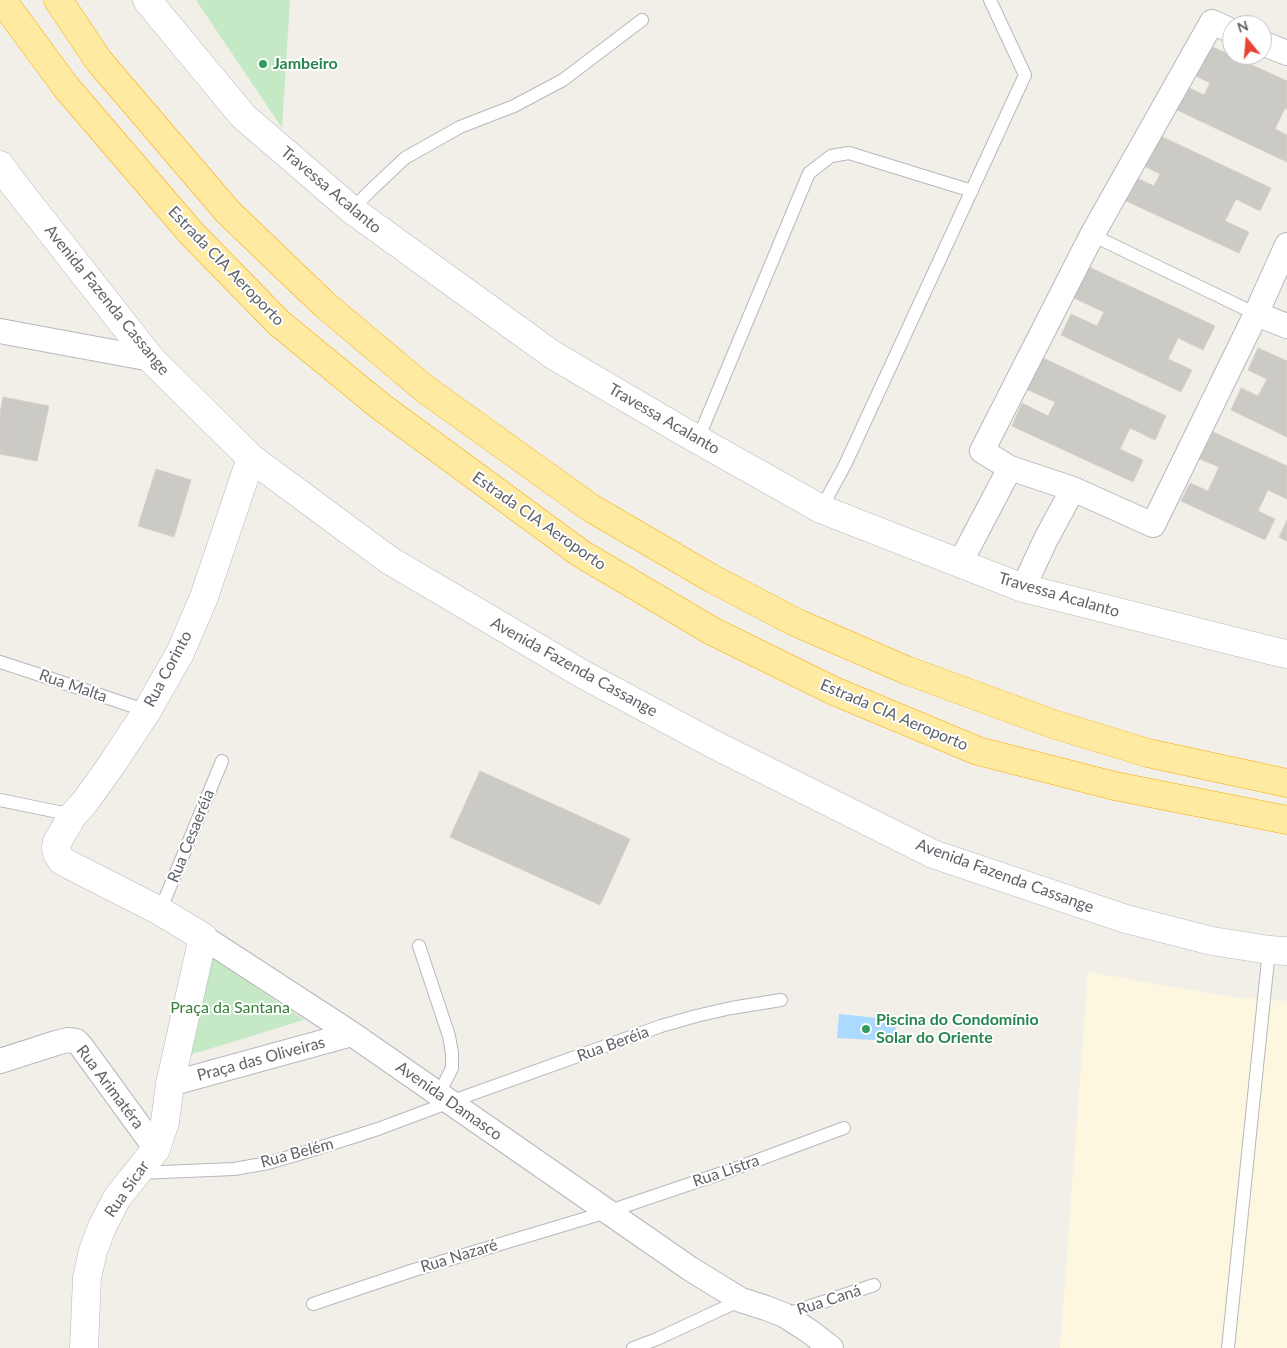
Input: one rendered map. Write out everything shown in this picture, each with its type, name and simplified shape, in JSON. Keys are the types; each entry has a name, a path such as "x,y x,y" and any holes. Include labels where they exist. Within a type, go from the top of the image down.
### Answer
{"highway":[{"name":"Estrada CIA Aeroporto","path":"2,0 66,87 192,234 279,323 380,406 580,553 712,631 834,691 978,750 1115,786 1287,820"},
{"path":"58,0 99,61 228,212 325,305 425,389 592,508 712,578 796,622 906,670 1052,724 1148,754 1287,783"}],"main road":[{"name":"Travessa Acalanto","path":"147,0 243,116 352,210 553,355 686,433 821,509 1024,588 1287,654"},
{"name":"Avenida Fazenda Cassange","path":"0,165 151,359 251,458 389,560 575,670 713,744 933,854 1126,919 1212,942 1278,951"},
{"name":"Rua Corinto","path":"62,861 57,853 57,842 73,815 107,772 147,711 180,654 204,597 251,458"},
{"name":"Avenida Damasco","path":"62,861 160,911 203,937"},
{"name":"Praça das Oliveiras","path":"156,1149 165,1122 170,1084 203,937"},
{"name":"Rua Sicar","path":"84,1348 87,1278 93,1251 102,1227 117,1198 156,1149"}],"street":[{"path":"1222,26 1212,22 1092,234 982,451 1010,468 1073,489 1153,525 1256,314 1287,245"},
{"path":"1272,47 1287,53"},
{"path":"1256,314 1287,326"},
{"path":"0,330 151,359"},
{"path":"960,563 1010,468"},
{"path":"1024,588 1046,539 1073,489"},
{"name":"Avenida Damasco","path":"203,937 352,1034 689,1268 741,1300 784,1315 831,1348"},
{"name":"Praça das Oliveiras","path":"170,1084 352,1034"},
{"name":"Rua Arimatéra","path":"0,1061 56,1042 76,1041 156,1149"}],"lane":[{"path":"821,509 845,465 1025,75 990,0"},
{"path":"352,210 405,158 460,127 514,106 563,80 642,20"},
{"path":"698,439 809,173 831,156 849,153 972,191"},
{"path":"1092,234 1256,314"},
{"name":"Rua Malta","path":"0,662 147,711"},
{"name":"Rua Cesaeréia","path":"160,911 222,760"},
{"path":"0,800 73,815"},
{"path":"419,946 449,1036 452,1053 452,1068 445,1098"},
{"path":"1228,1348 1278,951"},
{"name":"Rua Beréia","path":"445,1098 568,1060 688,1018 731,1008 781,1000"},
{"name":"Rua Belém","path":"136,1173 234,1169 268,1163 378,1129 445,1098"},
{"name":"Rua Listra","path":"607,1212 731,1170 844,1128"},
{"name":"Rua Nazaré","path":"313,1304 414,1270 607,1212"},
{"name":"Rua Caná","path":"784,1315 874,1285"},
{"path":"633,1348 657,1339 741,1300"}],"shaded area":[{"path":"1088,972 1231,997 1287,1001 1287,1348 1060,1348"}],"green space":[{"name":"Jambeiro","path":"196,0 290,0 282,128"},
{"name":"Praça da Santana","path":"210,956 304,1020 186,1056"}],"water":[{"name":"Piscina do Condomínio Solar do Oriente","path":"839,1014 897,1020 894,1041 837,1038"}],"building":[{"path":"1204,43 1222,51 1222,65 1252,65 1287,81 1287,109 1285,108 1275,129 1287,135 1287,162 1175,109 1185,86 1204,95 1210,83 1190,73"},
{"path":"1154,133 1271,188 1260,211 1236,199 1225,221 1249,232 1239,253 1124,200 1135,177 1154,186 1160,174 1140,164"},
{"path":"1089,267 1215,326 1203,350 1178,338 1168,359 1192,370 1181,392 1061,335 1071,314 1097,326 1104,312 1074,298"},
{"path":"1258,348 1287,361 1287,437 1231,410 1241,388 1258,396 1267,379 1248,370"},
{"path":"1041,357 1166,416 1155,440 1130,428 1120,449 1143,460 1133,482 1012,426 1022,403 1048,416 1055,402 1026,389"},
{"path":"3,397 49,406 37,461 0,454 0,413"},
{"path":"1213,432 1287,466 1287,499 1268,490 1258,511 1275,519 1265,540 1181,501 1190,483 1208,491 1219,467 1200,459"},
{"path":"156,469 191,480 174,537 138,526"},
{"path":"1287,520 1287,541 1279,537"},
{"path":"480,771 630,839 600,905 450,837"}],"place":[{"name":"Jambeiro","path":"263,64"},
{"name":"Piscina do Condomínio Solar do Oriente","path":"866,1029"}]}
